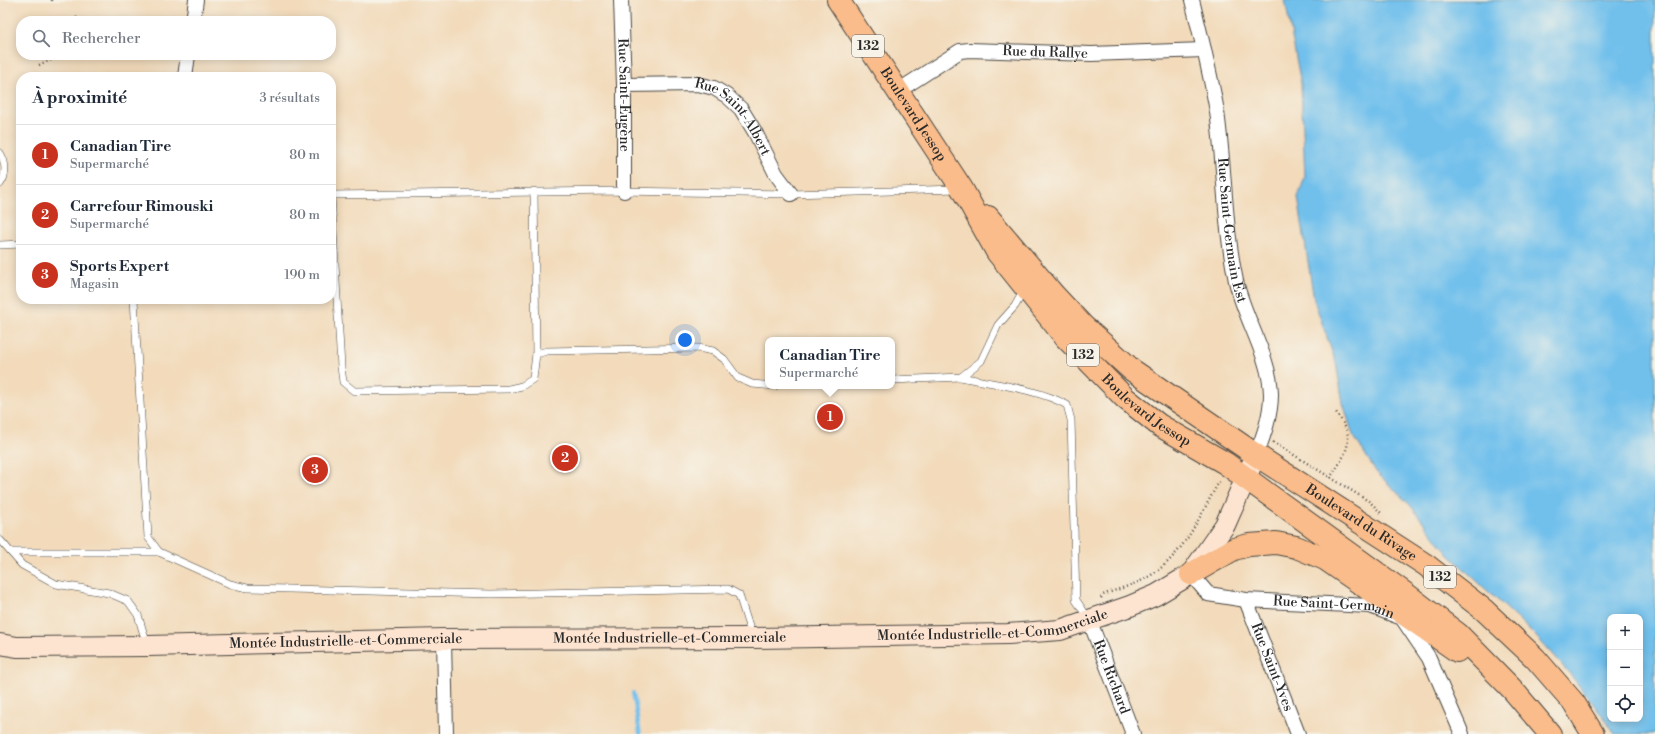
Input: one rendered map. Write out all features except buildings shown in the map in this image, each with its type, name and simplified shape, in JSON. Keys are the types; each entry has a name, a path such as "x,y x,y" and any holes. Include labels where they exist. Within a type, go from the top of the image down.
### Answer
{"main road":[{"name":"Boulevard Jessop","path":"838,0 962,189 997,252 1066,338 1125,398 1159,425 1225,463 1246,478"},
{"name":"Boulevard Jessop","path":"962,189 1008,240 1054,295 1083,326 1132,370 1256,455"},
{"name":"Montée Industrielle-et-Commerciale","path":"0,644 17,647 148,646 444,639 753,638 1008,634 1060,630 1130,606 1156,595 1191,574 1225,525 1256,455"},
{"name":"Boulevard du Rivage","path":"1256,455 1426,565 1484,610 1535,658 1574,704 1593,734"},
{"name":"Boulevard du Rivage","path":"1246,478 1410,597 1458,634 1512,689 1550,734"},
{"path":"1191,574 1234,549 1249,545 1276,543 1296,547 1325,559 1512,689"}],"street":[{"path":"194,16 196,0"},
{"name":"Rue Saint-Eugène","path":"621,0 624,84 624,191"},
{"name":"Rue Saint-Germain Est","path":"1192,0 1217,112 1231,253 1236,282 1269,374 1271,394 1270,414 1256,455"},
{"name":"Rue du Rallye","path":"898,91 960,52 969,50 1091,54 1204,50"},
{"path":"186,72 187,60"},
{"name":"Rue Saint-Albert","path":"624,84 698,84 714,88 727,96 741,109 755,132 776,174 791,194"},
{"name":"Rue Saint-Germain","path":"1191,574 1208,594 1246,600 1370,606 1402,618 1429,658 1462,734"},
{"name":"Rue Saint-Yves","path":"1246,600 1298,734"},
{"name":"Rue Richard","path":"1090,620 1133,734"},
{"path":"444,639 446,734"}],"lane":[{"path":"0,153 3,157 6,170 0,184"},
{"path":"336,195 624,191 791,194 962,189"},
{"path":"336,281 343,382 354,391 510,389 522,386 533,379 536,354 534,192"},
{"path":"0,245 16,244"},
{"path":"961,377 981,361 998,325 1015,306 1025,288"},
{"path":"134,304 148,537 158,552"},
{"path":"536,354 546,351 698,348 713,352 724,359 738,378 752,384 765,385"},
{"path":"895,380 961,377 1040,394 1067,405 1071,420 1076,600 1090,620"},
{"path":"0,540 22,565 56,584 109,593 128,601 138,615 148,646"},
{"path":"11,552 158,552 230,584 247,588 491,594 728,589 739,595 753,638"}],"path":[{"path":"39,65 51,60"},
{"path":"1330,478 1343,458 1348,440 1346,428 1336,412"},
{"path":"1090,620 1103,595 1148,577 1172,560 1191,534 1209,498"}],"water":[{"path":"1285,0 1655,0 1655,734 1614,734 1605,719 1569,673 1533,633 1450,556 1410,505 1377,473 1353,435 1343,403 1336,363 1314,300 1298,197 1305,177 1301,84"}],"waterway":[{"path":"633,693 640,734"}],"place":[{"name":"Canadian Tire","path":"830,417"},
{"name":"Carrefour Rimouski","path":"565,458"},
{"name":"Sports Expert","path":"315,470"}]}
